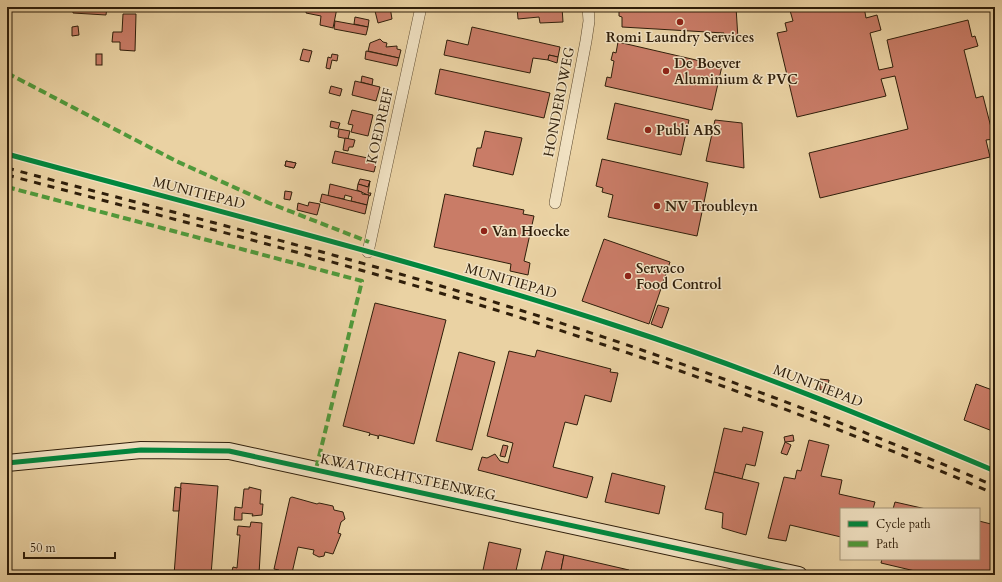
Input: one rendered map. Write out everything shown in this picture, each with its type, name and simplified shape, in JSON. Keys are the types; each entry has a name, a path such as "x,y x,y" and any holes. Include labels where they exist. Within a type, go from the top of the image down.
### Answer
{"street":[{"name":"KOEDREEF","path":"368,252 421,7"},
{"name":"HONDERDWEG","path":"555,202 586,41 589,21 588,7"},
{"name":"KWATRECHTSTEENWEG","path":"7,463 141,450 229,451 799,575"}],"building":[{"path":"73,7 107,7 106,15 73,13"},
{"path":"307,7 337,8 333,28 320,25 321,16 306,13"},
{"path":"374,7 390,7 392,19 378,23"},
{"path":"517,7 562,7 563,22 540,23 539,17 518,19"},
{"name":"Romi Laundry Services","path":"619,7 736,7 738,39 723,39 724,33 622,27 622,17 619,16"},
{"path":"789,7 864,7 866,18 877,15 881,30 870,33 879,70 893,67 887,40 968,20 972,37 975,36 978,46 964,50 976,98 983,96 994,139 986,140 990,157 820,198 809,153 908,129 895,76 881,79 886,96 797,117 777,33 787,31 785,23 793,21"},
{"path":"123,14 136,14 135,51 120,50 120,42 112,42 113,32 122,32"},
{"path":"355,17 369,20 368,27 354,24"},
{"path":"335,21 368,27 366,35 334,29"},
{"path":"78,26 79,35 72,36 72,27"},
{"path":"472,27 560,47 558,57 549,55 548,60 533,58 530,73 444,55 447,40 468,45"},
{"path":"380,39 387,43 386,47 397,46 397,49 401,50 399,58 368,51 370,43"},
{"name":"De Boever Aluminium & PVC","path":"618,42 722,66 712,110 605,86 607,77 611,78 614,61 611,60 613,52 616,53"},
{"path":"303,49 312,51 309,62 300,60"},
{"path":"366,51 399,58 397,66 365,59"},
{"path":"96,54 102,54 102,65 96,65"},
{"path":"332,54 338,55 337,61 332,60 330,69 326,68 328,57 331,58"},
{"path":"549,55 558,57 557,63 548,60"},
{"path":"440,69 550,93 544,118 435,94"},
{"path":"362,76 373,79 372,85 361,82"},
{"path":"355,81 380,87 376,101 352,95"},
{"path":"331,86 342,89 340,96 329,93"},
{"name":"Publi ABS","path":"615,103 689,120 681,155 607,139"},
{"path":"352,110 373,115 368,136 351,132 353,125 348,124"},
{"path":"715,120 742,123 744,168 706,161"},
{"path":"331,121 340,123 338,129 330,127"},
{"path":"339,129 350,131 348,139 338,137"},
{"path":"485,131 522,138 513,175 473,166 477,148 481,148"},
{"path":"345,138 355,140 353,147 349,147 348,151 343,150"},
{"path":"335,151 377,160 374,172 332,163"},
{"name":"NV Troubleyn","path":"602,159 708,183 697,236 608,217 613,195 602,192 603,188 596,186"},
{"path":"286,161 296,163 294,168 285,166"},
{"path":"286,161 296,163 294,168 285,166"},
{"path":"360,179 370,181 368,187 358,184"},
{"path":"370,181 368,193 371,193 370,196 357,190 358,184 368,187"},
{"path":"330,184 369,195 367,205 351,201 352,197 345,195 344,199 328,196"},
{"path":"285,191 292,192 290,200 284,199"},
{"path":"322,194 367,205 365,214 320,202"},
{"name":"Van Hoecke","path":"445,194 524,210 523,214 534,216 524,261 530,263 528,275 510,271 511,264 434,247"},
{"path":"309,202 320,204 317,215 297,210 298,203 308,206"},
{"name":"Servaco Food Control","path":"604,239 670,262 649,324 582,301"},
{"path":"375,303 446,320 414,444 379,435 378,439 378,436 370,434 369,436 370,433 343,426"},
{"path":"658,305 669,308 662,328 651,324"},
{"path":"537,350 611,369 610,372 618,373 611,402 585,395 577,425 565,422 553,467 593,477 587,498 478,470 482,457 487,458 495,454 500,461 508,463 513,443 487,436 509,351 535,357"},
{"path":"459,352 495,362 472,450 436,441"},
{"path":"820,379 829,380 828,385 831,386 831,390 820,390"},
{"path":"976,384 995,391 995,432 964,420"},
{"path":"743,427 763,432 755,466 746,464 742,479 714,472 724,428 742,432"},
{"path":"793,435 794,441 785,442 784,437"},
{"path":"809,440 829,445 821,476 842,480 839,494 875,502 873,508 840,508 840,537 790,525 786,541 768,538 784,477 795,479 797,470 801,471"},
{"path":"785,442 791,445 787,455 781,453"},
{"path":"503,445 508,446 505,457 500,456"},
{"path":"714,472 759,483 746,535 722,528 723,513 705,509"},
{"path":"612,473 665,486 659,514 605,502"},
{"path":"181,483 218,486 211,575 174,575"},
{"path":"175,487 181,488 179,511 173,511"},
{"path":"249,487 261,490 260,504 263,504 262,515 252,516 253,514 242,513 242,520 234,520 235,507 242,508 244,489 249,489"},
{"path":"292,497 317,504 319,503 333,506 334,510 343,512 345,519 341,522 338,533 341,534 333,554 325,552 324,556 319,557 313,554 314,550 298,547 292,573 289,573 288,575 278,575 279,570 274,569 290,498"},
{"path":"895,502 922,508 893,508"},
{"path":"980,521 995,525 995,575 932,575 881,563 882,560 980,560"},
{"path":"251,522 262,523 259,574 241,573 241,575 231,575 233,567 237,568 240,535 237,535 238,526 250,527"},
{"path":"489,542 521,549 515,575 482,575"},
{"path":"546,551 564,555 560,575 540,575"},
{"path":"564,555 629,570 627,575 560,575"}],"railway":[{"path":"7,168 322,252 510,307 633,347 755,390 816,413 995,486"},
{"path":"7,175 347,266 528,320 730,389 930,466 995,494"}],"marked path":[{"path":"7,73 176,161 269,203 369,242"},
{"path":"7,187 362,281 316,469"}],"cycle path":[{"name":"MUNITIEPAD","path":"7,154 391,258 620,327 715,359 809,395 995,471"},
{"path":"7,463 141,450 229,451 799,575"}],"place":[{"name":"Romi Laundry Services","path":"680,22"},
{"name":"De Boever Aluminium & PVC","path":"666,71"},
{"name":"Publi ABS","path":"648,130"},
{"name":"NV Troubleyn","path":"657,206"},
{"name":"Van Hoecke","path":"484,231"},
{"name":"Servaco Food Control","path":"628,276"}]}
